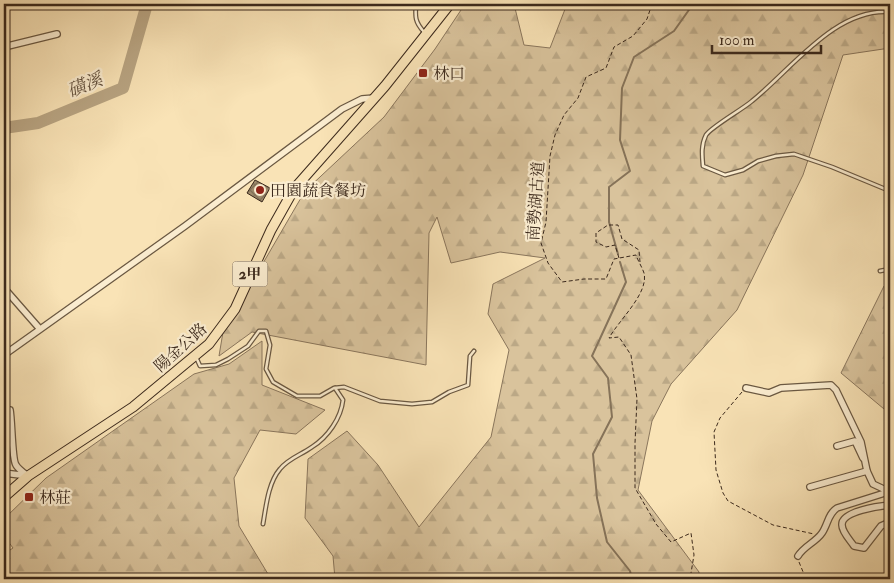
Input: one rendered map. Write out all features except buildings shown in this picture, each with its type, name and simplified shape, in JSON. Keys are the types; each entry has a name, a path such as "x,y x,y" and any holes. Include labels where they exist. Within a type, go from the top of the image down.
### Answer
{"main road":[{"name":"陽金公路","path":"4,497 28,476 126,412 195,356 222,329 234,309 271,230 294,189 374,98 450,4"}],"street":[{"path":"4,47 57,34"},
{"path":"4,355 39,328 185,226 342,109 362,100 374,98"},
{"path":"4,288 39,328"},
{"path":"746,388 769,393 781,388 831,385 836,390 860,442 866,472 873,484 889,492"},
{"path":"10,410 14,459 16,465 28,476"},
{"path":"837,446 855,440 858,451 864,460"},
{"path":"810,487 866,472"},
{"path":"4,473 28,476"},
{"path":"798,556 802,550 821,535 831,512 837,508 889,492"},
{"path":"890,505 847,515 842,521 842,525 854,546 864,548 881,526 890,522"}],"lane":[{"path":"416,4 414,17 417,24 427,34"},
{"path":"890,12 874,11 859,15 830,31 752,102 706,134 702,149 704,166 725,175 743,170 758,162 776,156 794,154 832,166 890,191"},
{"path":"880,271 890,269"},
{"path":"195,356 200,366 216,365 248,346 259,330 266,331 270,345 266,369 273,382 297,396 320,396 334,388 351,388 388,403 412,404 432,402 449,392 468,385 470,356 474,351"},
{"path":"262,524 266,504 278,472 291,458 314,447 332,429 342,408 343,400 334,388"}],"path":[{"name":"南勢湖古道","path":"619,258 614,259 606,280 584,279 562,282 548,264 541,243 546,222 550,156 555,135 564,115 578,98 586,77 606,68 614,47 633,36 647,19 652,4"},
{"path":"640,265 639,250 622,239 618,225 608,226 596,232 596,242 606,247 615,245 619,258 636,255 640,265 645,275 640,296 623,317 610,338 619,337 631,355 637,399 634,443 635,488 656,524 671,542 691,533 694,556 690,579"},
{"path":"746,388 720,418 714,432 716,470 723,493 728,500 773,525 821,535"},
{"path":"798,556 806,579"}],"green space":[{"path":"465,4 514,4 524,45 550,48 567,4 890,4 890,48 843,55 803,175 737,310 671,384 652,421 638,490 699,572 699,579 335,579 333,556 305,518 308,459 347,431 378,465 419,527 491,437 509,350 488,314 493,284 545,258 500,252 451,263 437,217 429,233 426,365 252,332 219,356 223,332 305,191 384,117 435,49"},
{"path":"890,285 890,414 841,373 884,286"},
{"path":"262,341 262,385 325,410 296,434 260,430 234,478 239,526 271,579 4,579 4,554 13,548 4,536 4,519 46,478 194,374 229,364"}],"waterway":[{"name":"磺溪","path":"4,128 38,123 123,88 147,4"},
{"path":"618,254 609,222 609,187 630,171 620,140 622,88 634,57 674,31 691,7 698,4"},
{"path":"620,262 626,282 592,356 608,378 612,417 593,454 597,498 607,542 630,571 632,579"}],"place":[{"name":"林口","path":"423,73"},
{"name":"田園蔬食餐坊","path":"260,190"},
{"name":"林莊","path":"29,497"}]}
